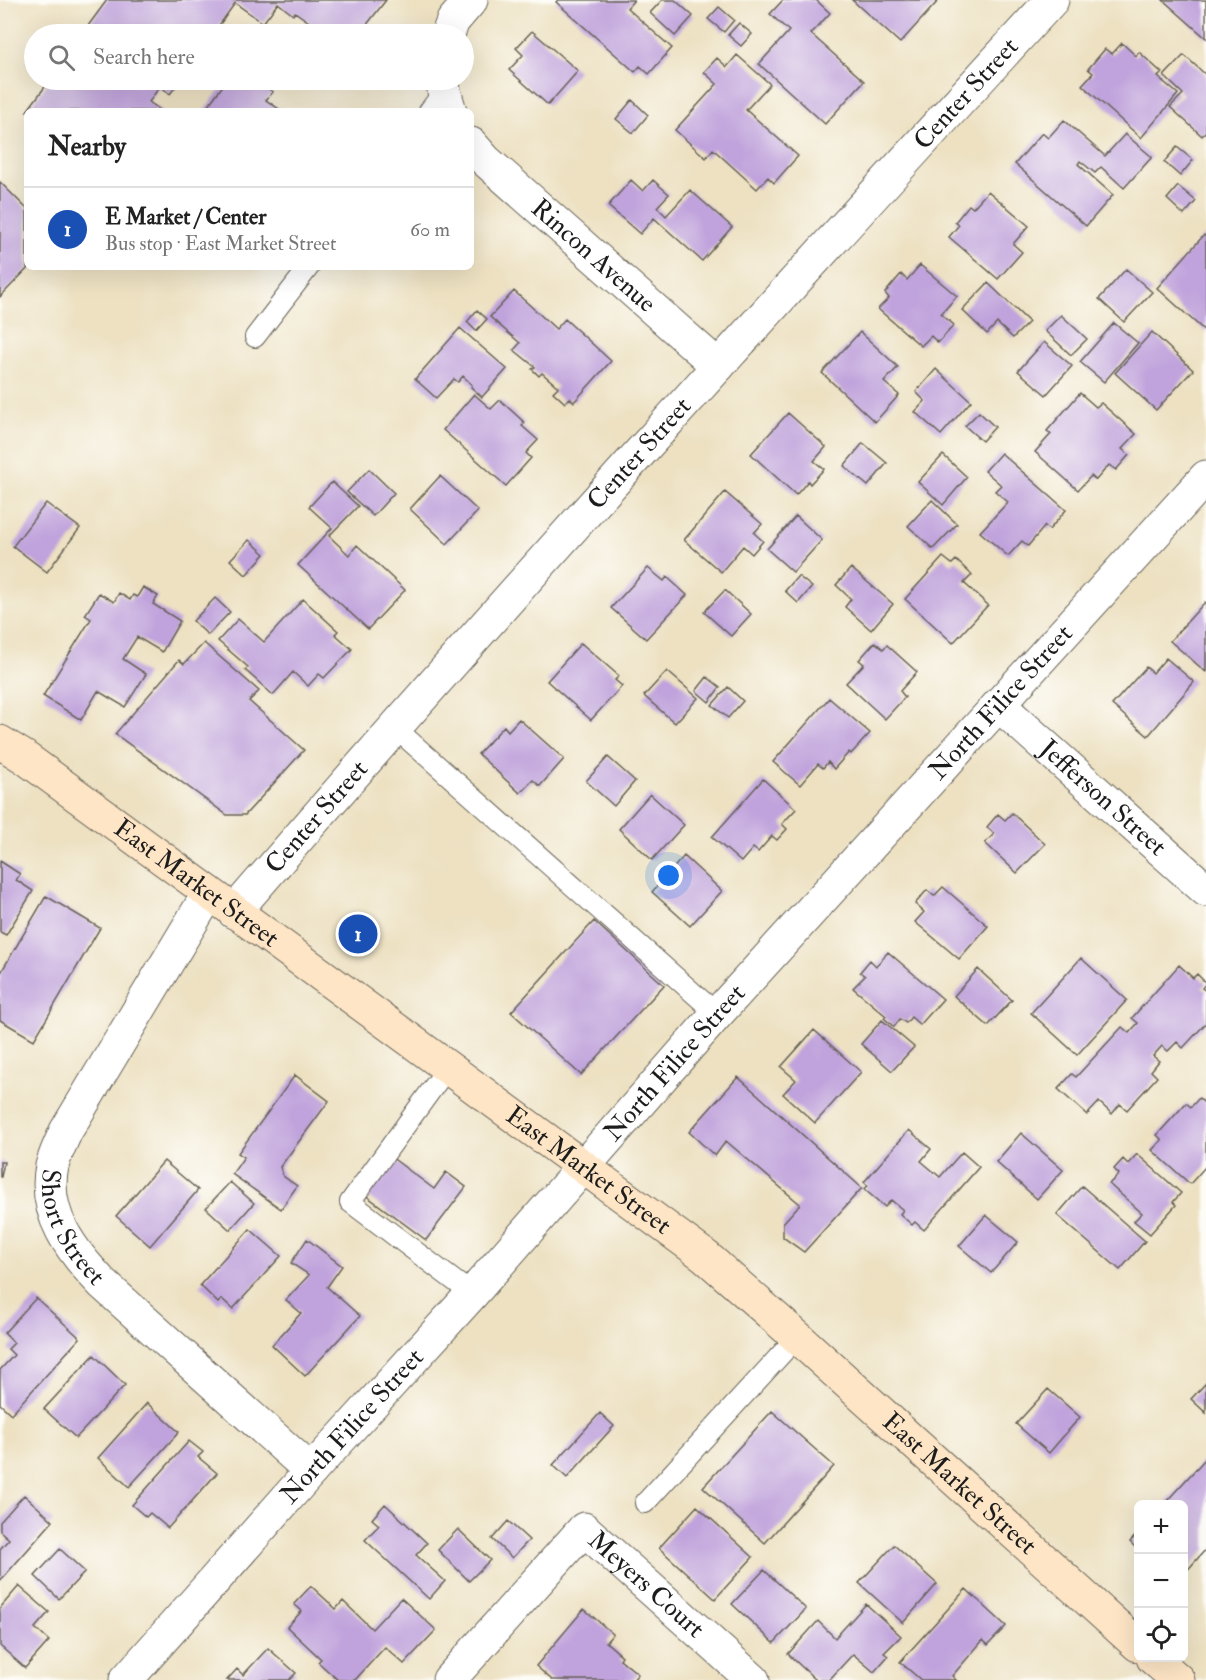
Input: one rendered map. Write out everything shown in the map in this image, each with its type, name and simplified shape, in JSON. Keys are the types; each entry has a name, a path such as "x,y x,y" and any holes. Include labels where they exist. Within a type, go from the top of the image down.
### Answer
{"main road":[{"name":"East Market Street","path":"0,742 24,757 705,1256 1134,1640"},
{"path":"1158,1662 1178,1680"}],"street":[{"path":"452,24 471,0"},
{"name":"Center Street","path":"234,912 394,727 717,366 1052,0"},
{"name":"Rincon Avenue","path":"474,147 485,160 717,366"},
{"name":"North Filice Street","path":"126,1680 472,1294 717,1014 1000,706 1206,477"},
{"name":"Jefferson Street","path":"1000,706 1206,890"},
{"name":"Short Street","path":"209,893 66,1131 52,1166 52,1203 66,1241 81,1262 311,1471"},
{"name":"Meyers Court","path":"449,1680 584,1529 753,1680"}],"lane":[{"path":"255,337 307,270"},
{"path":"394,727 717,1014"},
{"path":"448,1067 350,1202 472,1294"},
{"path":"645,1503 797,1337"}],"building":[{"path":"107,0 386,0 367,24 312,24 295,12 293,15 278,3 263,23 235,3 220,24 89,24"},
{"path":"558,0 634,0 627,8 672,48 649,74 640,66 635,72 556,2"},
{"path":"662,0 675,0 693,16 675,36 650,13"},
{"path":"783,0 816,0 830,13 811,34 864,81 825,124 759,64 789,31 770,14"},
{"path":"852,0 939,0 900,43"},
{"path":"1163,0 1206,0 1206,38"},
{"path":"719,7 734,20 724,32 708,19"},
{"path":"739,23 752,34 741,46 728,35"},
{"path":"532,31 578,71 548,105 509,70 523,55 516,48"},
{"path":"1122,43 1136,56 1139,52 1162,73 1158,77 1178,94 1141,138 1082,85 1093,73 1088,69 1105,49 1112,54"},
{"path":"737,55 770,84 746,110 798,156 774,183 768,177 757,189 713,149 706,158 675,130 717,84 704,72 717,58 727,67"},
{"path":"1184,55 1206,75 1206,131 1202,136 1170,107 1183,94 1164,76"},
{"path":"43,90 157,90 149,102 158,108 29,108"},
{"path":"220,90 270,90 273,92 266,100 278,108 206,108"},
{"path":"632,100 648,115 633,133 616,119"},
{"path":"1064,120 1105,156 1125,134 1152,157 1124,188 1101,167 1095,173 1080,161 1078,164 1113,195 1086,226 1015,164 1042,133 1048,138"},
{"path":"1177,147 1193,160 1180,176 1164,162"},
{"path":"631,180 643,191 653,180 669,194 657,207 666,216 690,190 732,227 702,261 654,218 640,234 608,206"},
{"path":"0,182 24,206 24,270 26,270 0,297"},
{"path":"1178,186 1196,201 1184,215 1167,199"},
{"path":"988,191 1029,226 1013,244 1022,252 998,279 949,237 959,225 955,222 969,205 973,208"},
{"path":"1204,235 1206,237 1206,332 1157,288"},
{"path":"920,265 957,296 941,314 954,325 938,343 931,336 921,346 878,309 889,298 885,293 901,274 907,280"},
{"path":"1126,269 1152,292 1124,322 1099,299"},
{"path":"988,283 1029,322 1013,338 997,323 987,334 962,310"},
{"path":"514,291 556,329 565,319 611,361 574,402 570,398 565,403 553,392 558,387 542,373 539,376 532,369 535,367 514,350 520,343 490,317"},
{"path":"477,310 487,319 476,331 467,322"},
{"path":"1061,315 1087,339 1071,355 1045,331"},
{"path":"1114,323 1138,343 1104,382 1080,362"},
{"path":"460,328 507,369 482,397 463,376 458,382 454,379 436,398 415,379"},
{"path":"860,332 898,367 884,382 899,395 875,422 822,373"},
{"path":"1152,332 1193,370 1156,410 1115,373"},
{"path":"1044,342 1072,366 1046,395 1018,371"},
{"path":"936,369 971,401 941,435 915,412 925,401 916,392"},
{"path":"1080,393 1096,407 1101,403 1136,434 1122,449 1129,455 1116,470 1109,465 1096,480 1091,476 1078,490 1035,452 1051,434 1047,431"},
{"path":"474,394 491,409 500,400 525,423 522,426 538,440 526,453 531,458 506,486 443,430"},
{"path":"979,412 995,427 982,441 965,426"},
{"path":"788,413 826,447 814,461 824,469 810,484 808,481 796,495 751,454"},
{"path":"863,443 887,463 868,486 844,466"},
{"path":"1001,453 1066,510 1049,530 1045,526 1028,546 1022,541 1008,556 980,532 1008,502 995,491 1001,485 985,471"},
{"path":"943,455 967,477 943,505 918,482"},
{"path":"369,469 394,493 373,516 347,492"},
{"path":"440,476 478,511 447,544 410,509"},
{"path":"332,482 358,506 329,536 349,555 357,545 405,590 368,629 298,565 332,528 309,507"},
{"path":"725,492 762,524 754,533 763,541 752,554 743,546 721,572 684,540"},
{"path":"932,500 957,524 933,549 908,526"},
{"path":"46,503 80,528 47,572 13,546"},
{"path":"796,516 822,540 793,572 767,549"},
{"path":"249,540 265,554 246,575 230,560"},
{"path":"943,557 952,564 956,560 972,575 964,583 988,605 953,643 905,599"},
{"path":"648,568 664,581 667,577 687,595 646,639 611,608"},
{"path":"851,568 893,604 871,630 845,607 851,599 836,585"},
{"path":"798,576 812,587 798,603 785,591"},
{"path":"143,587 158,596 153,604 180,621 162,652 137,637 123,659 146,674 125,707 98,691 81,720 43,696 91,619 85,615 99,593 114,602 119,593 130,600 133,595 137,597"},
{"path":"725,590 751,614 731,636 704,612"},
{"path":"215,598 230,612 208,635 193,621"},
{"path":"303,599 338,631 335,634 352,649 324,678 319,674 308,686 293,672 273,695 245,670 248,667 218,641 238,619 264,642"},
{"path":"1205,602 1206,604 1206,672 1170,641"},
{"path":"875,642 883,649 887,645 917,672 900,691 905,697 885,719 846,683 864,664 859,660"},
{"path":"204,643 259,691 249,701 304,750 245,815 227,815 115,734 179,660 184,664"},
{"path":"581,643 619,676 615,680 622,686 591,720 547,681"},
{"path":"1166,658 1194,682 1148,736 1112,705 1146,667 1153,673"},
{"path":"667,671 698,698 675,723 644,696"},
{"path":"707,677 720,687 709,702 696,691"},
{"path":"728,687 743,701 728,718 712,705"},
{"path":"829,698 870,733 834,769 828,762 823,768 818,764 800,785 773,762"},
{"path":"519,719 564,759 540,786 533,780 520,793 478,754 504,726 508,731"},
{"path":"608,757 635,781 614,806 586,781"},
{"path":"763,779 796,809 782,824 787,829 777,840 772,836 758,852 753,848 741,862 712,837"},
{"path":"650,794 684,825 652,860 619,829"},
{"path":"1012,813 1045,844 1017,873 985,843 994,834 987,827 998,814 1005,820"},
{"path":"684,856 722,891 690,926 652,892"},
{"path":"0,861 20,874 16,880 33,891 6,935 0,932"},
{"path":"943,887 988,926 959,959 915,922 924,912 915,904 927,890 934,896"},
{"path":"46,896 100,928 34,1040 0,1020 0,974"},
{"path":"594,921 664,985 581,1075 511,1012"},
{"path":"888,952 943,999 920,1025 911,1017 906,1023 900,1019 894,1027 884,1018 886,1016 853,988 865,976 860,972 870,960 876,966"},
{"path":"1081,958 1127,1000 1077,1055 1031,1013"},
{"path":"1179,965 1193,978 1197,974 1206,983 1202,988 1206,991 1206,1023 1183,1048 1177,1042 1168,1051 1162,1046 1153,1056 1159,1061 1151,1071 1157,1077 1127,1110 1120,1104 1112,1114 1099,1102 1087,1115 1058,1089 1072,1074 1076,1077 1122,1027 1129,1033 1138,1023 1132,1018"},
{"path":"978,969 1012,1000 988,1026 954,996"},
{"path":"882,1020 914,1047 892,1071 861,1044"},
{"path":"814,1030 861,1072 815,1123 783,1094 796,1080 781,1067"},
{"path":"295,1075 329,1101 280,1167 283,1176 297,1186 281,1209 232,1174 244,1157 238,1153"},
{"path":"738,1077 862,1188 804,1252 783,1237 783,1223 800,1204 726,1141 715,1156 689,1132"},
{"path":"1199,1098 1203,1102 1206,1099 1206,1166 1190,1184 1152,1150 1162,1140 1157,1135 1186,1103 1191,1107"},
{"path":"909,1130 931,1149 921,1161 940,1177 962,1152 979,1167 924,1230 915,1222 912,1225 900,1214 903,1210 891,1200 885,1207 864,1189 868,1186 864,1182"},
{"path":"1021,1133 1063,1170 1037,1199 996,1162"},
{"path":"1137,1154 1181,1193 1173,1202 1176,1205 1150,1234 1134,1221 1142,1213 1109,1184 1119,1174 1114,1169 1123,1159 1128,1164"},
{"path":"391,1157 434,1189 446,1172 466,1187 426,1240 364,1194"},
{"path":"164,1161 198,1190 150,1246 116,1216"},
{"path":"0,1162 4,1162 1,1177 0,1177"},
{"path":"230,1182 254,1203 230,1230 206,1208"},
{"path":"1082,1186 1145,1241 1120,1270 1057,1215"},
{"path":"986,1215 1018,1242 991,1273 959,1246"},
{"path":"250,1229 281,1256 233,1309 222,1299 218,1303 200,1285"},
{"path":"307,1239 342,1266 327,1287 360,1316 305,1376 272,1345 301,1313 286,1300 309,1275 291,1263"},
{"path":"36,1298 80,1338 11,1414 0,1404 0,1370 14,1355 8,1349 14,1343 4,1333"},
{"path":"94,1355 125,1385 76,1438 44,1409"},
{"path":"1206,1383 1206,1413 1191,1399"},
{"path":"1048,1389 1080,1417 1049,1453 1016,1424"},
{"path":"147,1403 179,1432 129,1487 98,1458"},
{"path":"772,1411 834,1466 765,1543 703,1487"},
{"path":"600,1413 614,1426 567,1478 553,1465"},
{"path":"189,1441 203,1452 198,1457 217,1473 168,1528 150,1513 146,1517 132,1505"},
{"path":"1206,1458 1206,1549 1188,1569 1188,1500 1168,1500"},
{"path":"24,1495 53,1521 0,1581 0,1549 9,1539 0,1531 0,1522"},
{"path":"385,1504 427,1543 416,1555 445,1581 429,1599 365,1540 379,1525 372,1519"},
{"path":"697,1506 753,1557 715,1599 659,1548"},
{"path":"508,1521 529,1540 512,1558 492,1539"},
{"path":"458,1529 490,1560 469,1581 438,1550"},
{"path":"894,1545 937,1584 903,1623 859,1583"},
{"path":"60,1549 85,1572 59,1599 35,1576"},
{"path":"764,1570 806,1609 774,1643 732,1604"},
{"path":"19,1586 49,1612 35,1628 49,1641 25,1668 0,1646 0,1608"},
{"path":"311,1586 336,1609 343,1601 372,1629 401,1598 436,1630 404,1664 385,1647 355,1680 338,1680 318,1662 321,1659 287,1627 302,1611 294,1604"},
{"path":"966,1589 1006,1626 988,1645 983,1640 952,1676 956,1680 921,1680 900,1662"},
{"path":"866,1604 901,1636 884,1653 888,1656 874,1672 853,1654 829,1680 816,1680 788,1654 818,1621 835,1638"},
{"path":"584,1609 613,1634 606,1642 622,1656 620,1659 638,1674 633,1680 552,1680 536,1666"},
{"path":"268,1648 296,1673 289,1680 227,1680 237,1669 243,1675"}],"place":[{"name":"E Market / Center","path":"358,934"}]}
